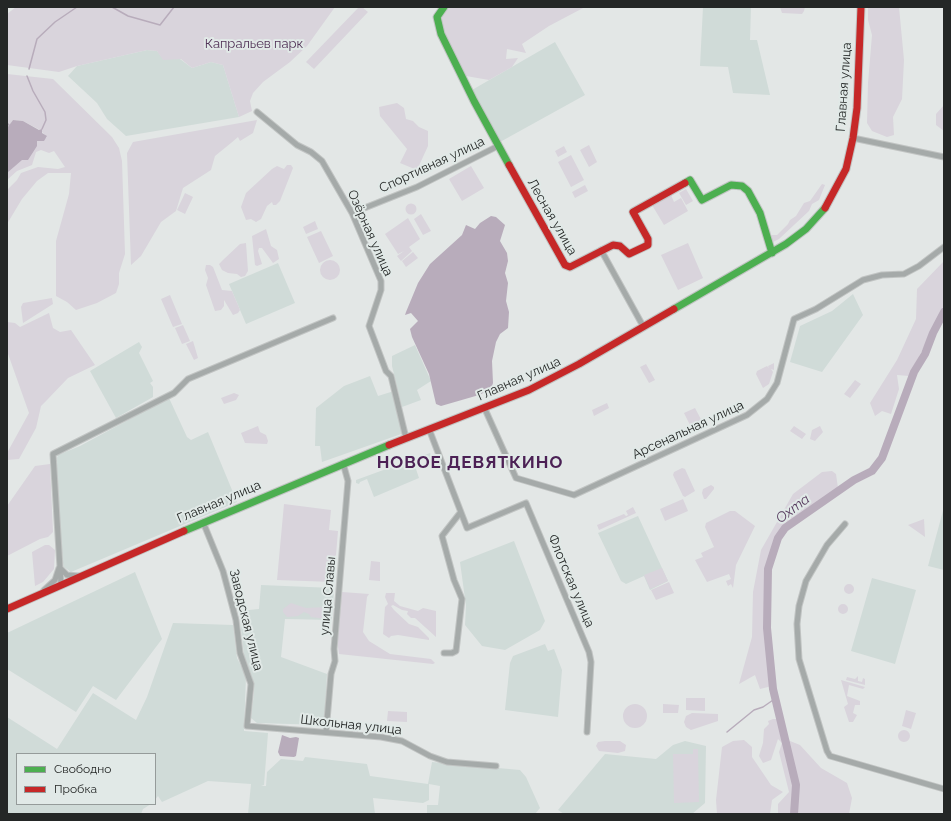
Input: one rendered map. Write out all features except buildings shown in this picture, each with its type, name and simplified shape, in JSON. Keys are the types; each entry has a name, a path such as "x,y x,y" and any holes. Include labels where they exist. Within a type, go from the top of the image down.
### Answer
{"main road":[{"name":"Лесная улица","path":"444,7 437,18 438,28 498,146 565,265 570,268 608,246 617,245 629,254 648,245 648,239 633,212 690,180 702,200 730,185 742,186 748,191 760,213 772,253"},
{"name":"Главная улица","path":"7,609 203,522 343,463 529,390 563,373 772,253 806,229 824,210 836,191 846,169 853,138 857,108 861,7"}],"street":[{"name":"Озёрная улица","path":"257,112 297,146 311,152 322,161 352,213 381,281 382,290 369,326 386,370 391,376 406,438"},
{"path":"853,138 944,157"},
{"name":"Спортивная улица","path":"352,213 417,186 498,146"},
{"name":"Арсенальная улица","path":"484,407 516,478 574,495 751,413 767,399 777,383 794,319 816,309 863,280 882,275 904,274 919,266 944,247"},
{"path":"601,250 643,326"},
{"path":"61,584 53,454 174,394 188,379 333,318"},
{"path":"429,429 460,513 442,536 454,580 462,599 456,651 452,653 444,652"},
{"name":"улица Славы","path":"326,732 331,674 335,661 334,649 348,481 343,463"},
{"name":"Флотская улица","path":"460,513 467,528 526,503 589,652 591,662 587,732"},
{"name":"Заводская улица","path":"203,522 223,571 236,620 240,653 250,684 247,726"},
{"path":"845,524 827,545 806,581 799,606 797,624 799,659 827,751 830,756 944,789"},
{"path":"60,566 67,575 79,576"},
{"path":"38,594 55,580 60,566"},
{"name":"Школьная улица","path":"247,726 326,732 402,741 430,756 447,762 496,766"}],"shaded area":[{"path":"703,7 751,7 750,40 757,40 770,95 733,93 728,67 700,66"},
{"path":"555,42 585,95 500,142 472,90"},
{"path":"147,50 157,51 164,59 180,59 192,68 211,62 223,65 239,117 126,136 107,119 97,103 68,76 77,66"},
{"path":"13,120 23,121 39,130 42,129 42,133 47,136 44,141 37,141 37,146 28,160 22,160 7,173 7,128"},
{"path":"491,216 496,217 505,225 500,241 507,253 508,261 505,273 508,283 506,301 509,312 508,328 500,334 496,342 492,361 493,383 491,389 479,395 441,406 436,404 429,374 412,337 410,329 418,321 411,313 405,315 418,283 430,264 462,235 466,225 475,229 480,223"},
{"path":"278,263 295,303 246,324 229,284"},
{"path":"853,294 863,315 822,372 790,362 800,326 832,311"},
{"path":"139,342 142,347 139,353 153,381 150,383 153,387 153,397 116,418 90,371"},
{"path":"415,345 431,381 417,390 421,400 402,407 392,366 392,356"},
{"path":"370,376 378,396 394,391 404,433 322,462 320,446 315,446 316,408 344,386"},
{"path":"169,398 187,437 191,440 208,432 237,502 71,572 64,567 63,563 54,466 58,455 80,446"},
{"path":"430,453 432,457 414,463 419,478 374,497 367,479 359,484 356,483 356,480"},
{"path":"944,507 944,570 928,566"},
{"path":"638,516 668,581 650,590 644,576 626,584 621,581 598,533"},
{"path":"514,541 545,621 540,630 505,650 482,646 465,625 466,606 460,562"},
{"path":"135,572 162,639 116,700 93,686 76,712 7,669 7,633"},
{"path":"872,578 916,590 895,664 851,651"},
{"path":"261,585 333,588 334,590 332,620 285,619 281,657 327,674 324,725 257,723 251,718 254,693 253,680 244,655 239,611 259,609"},
{"path":"173,623 233,625 237,658 246,676 244,731 268,733 264,785 261,786 266,786 267,772 281,759 303,761 305,757 367,764 370,776 428,784 432,762 520,770 526,777 540,808 535,814 427,814 427,805 438,805 440,786 429,784 429,800 423,803 373,798 375,814 248,814 251,784 208,781 162,802 158,796 156,799 156,753 16,753 16,805 149,805 143,809 141,814 7,814 7,717 57,749 93,693 136,720 147,697"},
{"path":"545,644 548,651 554,649 562,670 558,717 505,710 510,663 513,656"},
{"path":"282,735 290,738 299,738 296,756 280,756 278,752"},
{"path":"685,741 706,746 705,803 692,814 564,814 558,810 605,754 656,759 673,745"}],"green space":[{"name":"Капральев парк","path":"16,7 335,7 307,46 290,62 263,82 253,93 250,101 252,111 239,117 223,65 211,62 192,68 181,59 163,60 157,51 147,50 77,66 59,72 7,65 7,14"},
{"path":"359,7 362,7 368,12 314,69 306,62"},
{"path":"449,7 585,7 549,26 522,44 526,53 507,49 506,59 518,58 512,67 489,80 466,76 441,27 440,19"},
{"path":"780,7 805,7 802,14 782,13"},
{"path":"868,7 899,7 904,60 902,99 893,117 894,135 887,137 872,131 867,123 868,83 872,35 868,20"},
{"path":"7,74 53,79 112,137 119,148 122,161 125,254 119,273 119,284 116,293 97,303 76,310 67,302 56,296 56,241 69,194 71,173 48,173 37,181 22,199 7,224 7,190 17,180 21,173 38,167 58,169 65,167 54,151 49,153 41,150 36,152 32,165 17,171 7,180 7,173 22,159 37,141 47,137 40,130 23,121 13,120 7,128"},
{"path":"397,103 404,108 406,119 413,121 419,127 428,131 428,146 417,170 400,163 407,149 380,116 379,107"},
{"path":"944,105 944,131 936,125 936,114"},
{"path":"257,120 253,133 240,141 238,137 215,156 211,170 183,188 176,211 161,222 141,256 131,265 127,153 133,142"},
{"path":"589,145 597,162 589,167 580,150"},
{"path":"564,146 567,152 558,157 555,151"},
{"path":"571,155 584,180 571,187 558,162"},
{"path":"287,165 291,165 293,168 280,201 276,205 273,205 272,202 267,206 261,219 256,222 251,219 246,220 241,207 246,193 272,169 277,166 284,169"},
{"path":"471,166 484,188 462,201 449,179"},
{"path":"822,184 825,185 819,200 812,204 809,211 779,239 773,242 771,238 772,235 777,235 790,220 796,216 804,203 810,201"},
{"path":"585,185 588,191 575,198 572,192"},
{"path":"686,189 693,201 686,205 679,193"},
{"path":"185,193 193,197 185,214 177,210"},
{"path":"355,195 360,200 355,205 350,200"},
{"path":"671,195 674,202 681,198 688,211 664,225 652,205"},
{"path":"411,203 415,205 417,209 415,213 411,215 407,213 405,209 407,205"},
{"path":"421,214 431,231 423,235 414,219"},
{"path":"408,218 420,239 409,247 412,251 401,261 397,256 404,251 398,254 385,234"},
{"path":"315,221 318,229 306,234 303,227"},
{"path":"266,229 271,246 277,250 279,259 273,263 262,248 259,248 258,251 262,264 257,266 255,265 252,236"},
{"path":"321,231 333,256 319,263 307,237"},
{"path":"246,243 248,271 245,276 241,277 237,274 228,273 222,270 219,264 240,244"},
{"path":"688,243 703,278 678,290 661,255"},
{"path":"413,252 418,258 406,267 402,261"},
{"path":"330,260 337,263 340,270 337,277 330,280 323,277 320,270 323,263"},
{"path":"944,261 944,307 909,376 897,375 899,389 891,414 882,411 875,416 870,403 897,360 916,319 917,289"},
{"path":"206,265 213,267 222,290 232,291 240,310 238,313 233,315 224,300 224,306 221,310 215,311 206,285 208,278 205,270"},
{"path":"170,295 182,324 173,327 161,299"},
{"path":"52,298 53,304 23,323 21,307 23,303"},
{"path":"49,313 53,328 60,332 71,330 95,365 68,378 41,406 36,428 19,459 7,460 7,453 29,413 7,351 7,322 15,323 20,327"},
{"path":"183,325 190,341 182,344 175,328"},
{"path":"193,341 198,358 194,360 186,344"},
{"path":"774,363 774,370 771,369 773,372 769,384 763,388 756,374 757,371 767,366 769,368 768,366"},
{"path":"646,364 655,380 649,383 640,367"},
{"path":"855,380 861,384 850,398 844,394"},
{"path":"234,393 239,395 236,400 224,404 221,398"},
{"path":"607,403 609,408 594,416 592,410"},
{"path":"695,408 704,425 693,431 684,413"},
{"path":"258,426 260,432 266,435 268,441 267,444 245,443 241,433"},
{"path":"794,426 806,434 802,439 790,431"},
{"path":"820,426 823,432 815,441 810,439 812,430"},
{"path":"50,464 53,532 48,537 40,539 7,556 7,506 35,466"},
{"path":"682,468 685,469 695,491 685,497 683,496 673,475 674,472"},
{"path":"832,471 836,474 838,488 815,506 786,524 777,537 767,569 766,638 772,686 760,689 755,675 739,684 752,637 753,592 761,550 793,494 822,472"},
{"path":"711,485 714,489 706,499 704,499 702,493 703,489"},
{"path":"683,499 688,511 665,521 660,509"},
{"path":"284,504 331,510 329,530 338,531 336,555 333,558 336,563 334,582 277,580"},
{"path":"633,507 636,513 599,530 597,525 624,514 626,516 628,515 626,511"},
{"path":"730,511 735,511 755,526 736,565 733,588 731,584 728,586 726,581 731,579 729,574 707,582 695,560 703,557 701,553 714,547 705,527 706,523"},
{"path":"924,519 925,537 908,525"},
{"path":"45,545 49,545 55,550 54,569 43,582 35,586 32,552"},
{"path":"371,561 380,562 380,581 369,580"},
{"path":"662,568 668,581 650,589 644,575"},
{"path":"669,582 674,593 656,600 651,590"},
{"path":"847,584 851,584 853,585 853,593 847,594 844,591 844,587"},
{"path":"342,592 369,594 367,597 363,632 369,641 390,654 431,659 435,663 339,654 337,640"},
{"path":"386,593 395,593 394,601 400,606 418,611 423,608 436,611 436,637 415,618 411,618 407,614 408,611 402,610 393,605 391,606 394,610 409,624 418,627 429,638 429,640 398,635 391,636 389,638 383,634 385,607 388,604 385,597"},
{"path":"291,603 306,608 326,607 330,611 329,618 325,619 311,617 309,614 304,612 298,616 287,617 283,612 283,609"},
{"path":"841,604 845,604 848,609 845,614 841,614 838,611 838,607"},
{"path":"858,676 858,681 862,682 863,678 865,679 865,685 846,680 847,677 855,679"},
{"path":"841,680 865,687 863,689 849,685 847,696 860,701 860,705 855,705 853,713 857,715 853,722 849,722 844,707 848,704"},
{"path":"686,698 705,698 705,711 686,710"},
{"path":"635,704 644,707 647,716 644,725 635,728 626,725 623,716 626,707"},
{"path":"663,704 679,705 678,713 663,713"},
{"path":"906,710 916,713 911,729 902,726"},
{"path":"388,711 407,712 407,722 387,721"},
{"path":"692,713 718,714 718,721 691,730 686,727 684,722 686,716"},
{"path":"779,719 785,739 800,745 821,768 847,783 852,798 849,814 778,814 778,804 789,792 779,752 782,743 778,739 771,760 763,763 759,756 763,743 764,729 769,724 768,721"},
{"path":"902,730 906,730 910,736 906,742 902,742 898,738 898,734"},
{"path":"744,740 752,747 752,757 771,785 783,792 772,800 770,814 717,814 716,800 722,747 733,741"},
{"path":"620,741 626,745 625,751 618,753 599,751 596,746 598,742"},
{"path":"693,749 698,749 699,802 674,803 673,754 693,754"}],"waterway":[{"path":"29,69 37,39 55,22 77,7"},
{"path":"112,7 128,16 160,25 174,7"},
{"path":"27,76 33,91 45,112 46,120 42,129"},
{"name":"Охта","path":"794,814 796,785 773,689 767,628 768,569 778,538 785,528 854,480 872,471 882,458 914,372 925,354 933,333 944,312"},
{"path":"727,732 754,710 763,707 776,698"}],"traffic: fast":[{"path":"444,7 437,17 441,34 474,101 509,165"},
{"path":"685,183 690,180 702,200 731,185 742,186 748,191 760,213 772,253"},
{"path":"674,309 786,244 806,229 825,208"},
{"path":"184,531 389,445"}],"traffic: jam":[{"path":"825,208 846,169 853,138 857,108 861,7"},
{"path":"509,165 565,265 570,267 613,245 620,246 629,254 648,245 648,239 633,212 685,183"},
{"path":"389,445 529,390 579,364 674,309"},
{"path":"7,609 184,531"}],"district":[{"name":"НОВОЕ ДЕВЯТКИНО","path":"470,463"}]}
